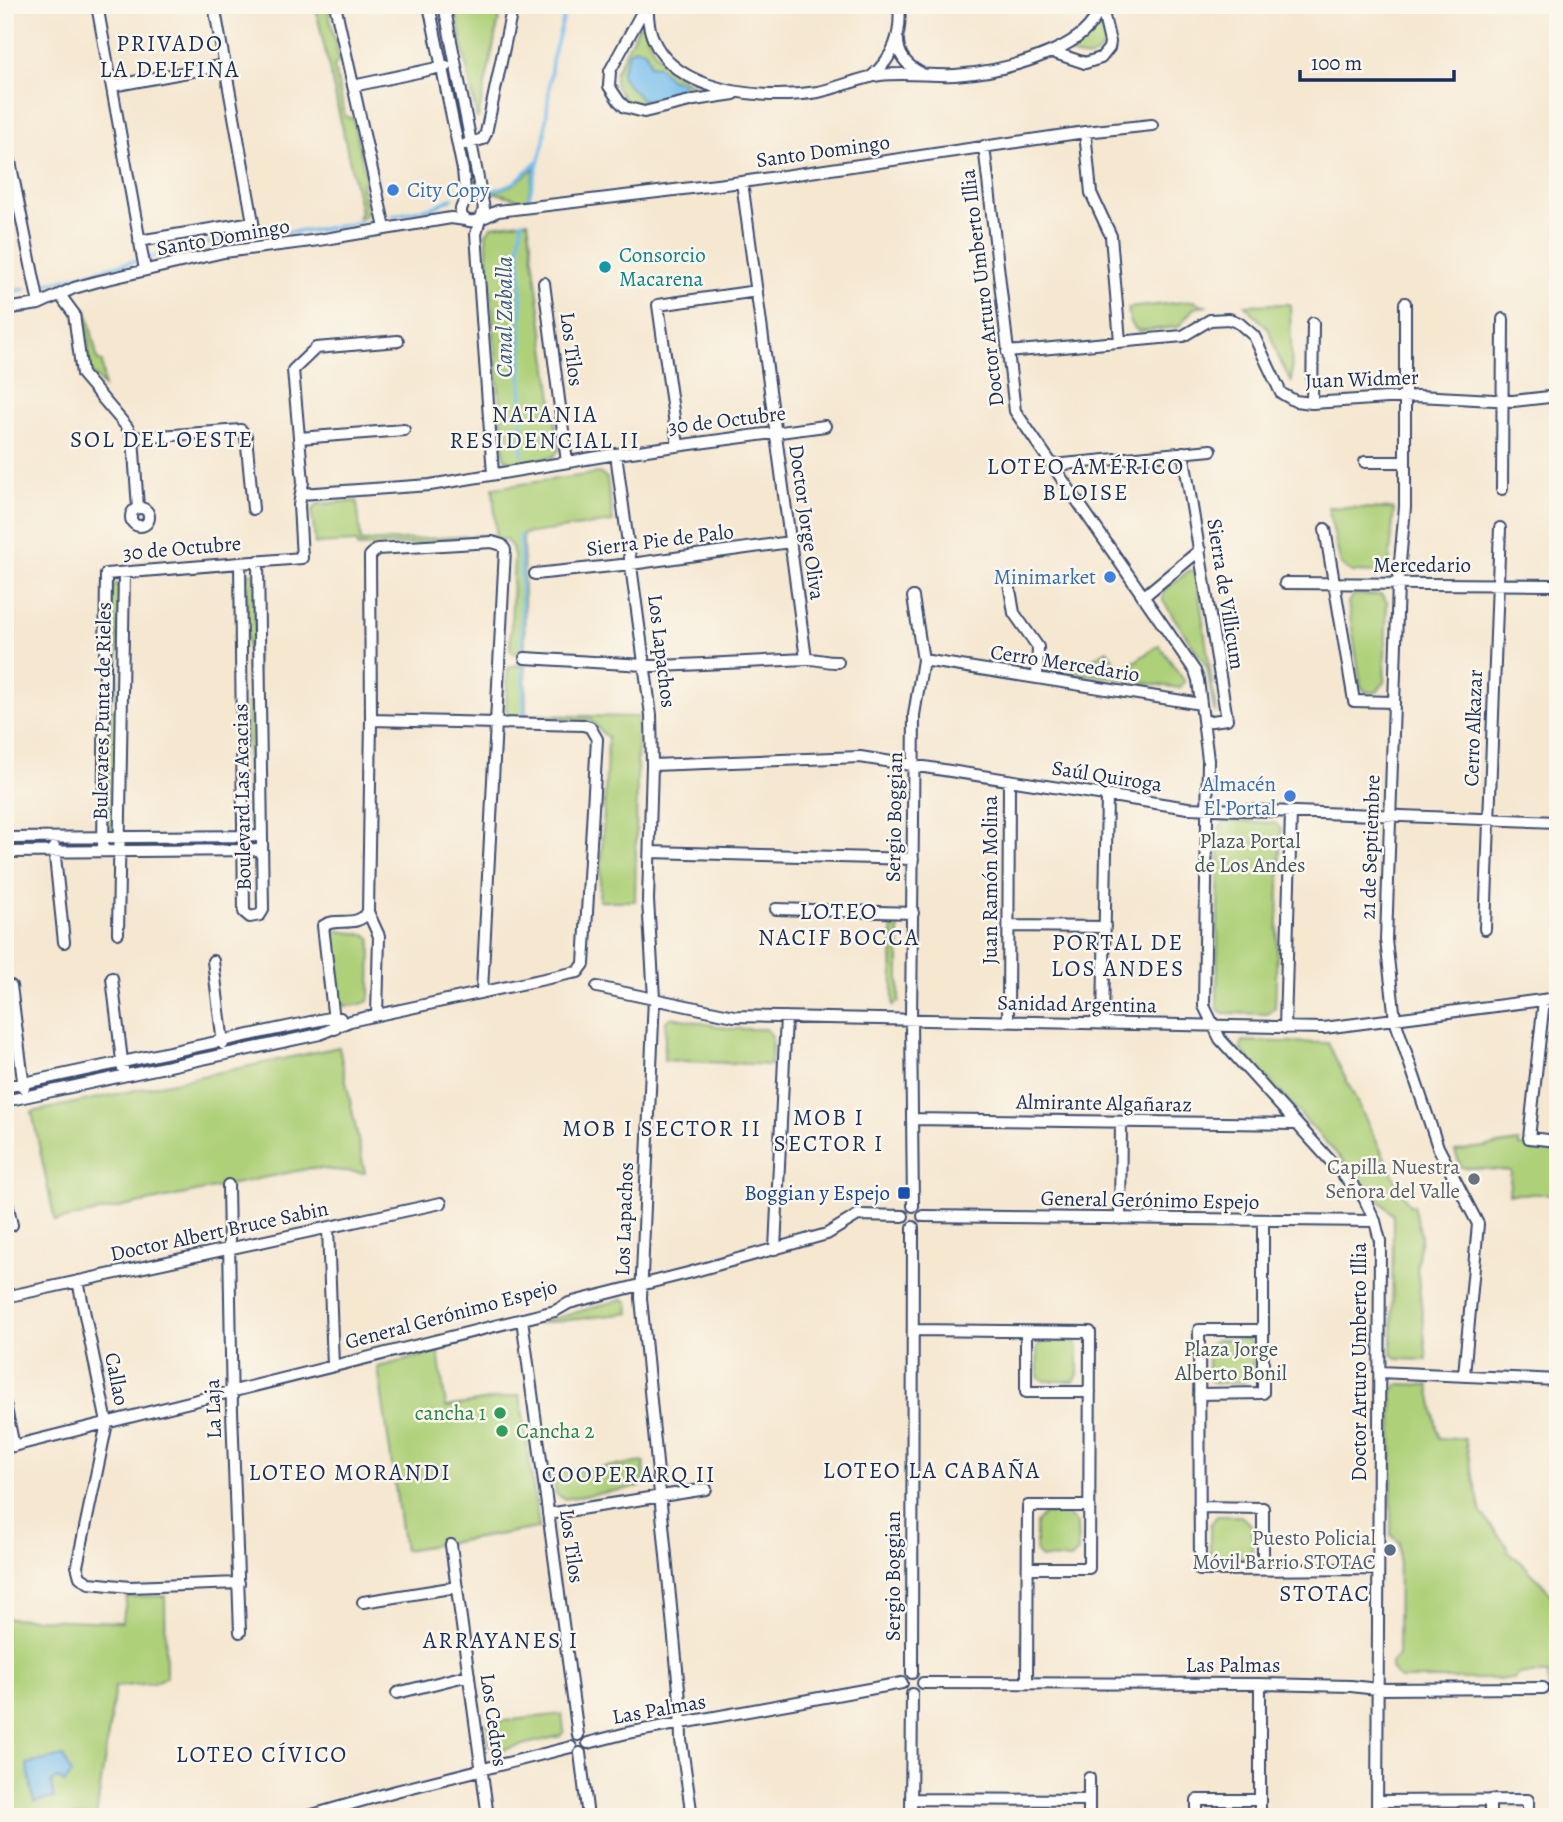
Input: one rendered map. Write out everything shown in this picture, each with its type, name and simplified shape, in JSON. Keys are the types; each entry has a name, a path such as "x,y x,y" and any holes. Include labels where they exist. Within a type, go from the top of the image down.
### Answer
{"street":[{"path":"97,5 145,270"},
{"path":"139,241 253,222 214,5"},
{"path":"335,5 385,228"},
{"path":"429,5 457,145 463,203 461,214 474,220"},
{"path":"444,5 484,213 474,220"},
{"path":"457,145 483,139 486,133 513,5"},
{"path":"647,5 610,71 610,86 625,107 653,111 694,100 743,93"},
{"path":"647,5 653,38 667,61 676,69 706,84 743,93 777,95 817,92 871,77 953,75 997,70 1027,62 1070,43 1085,32 1102,5"},
{"path":"899,5 899,50 910,67 921,74"},
{"path":"1051,51 1085,63 1101,58 1110,42 1102,5"},
{"path":"871,77 891,55 898,37"},
{"path":"353,86 455,64"},
{"path":"112,86 225,65"},
{"name":"Santo Domingo","path":"5,309 38,304 85,285 224,252 319,240 451,218 474,220 498,211 742,182 1084,132 1152,125"},
{"path":"1084,132 1091,193 1111,236 1121,341"},
{"path":"5,136 38,304"},
{"name":"Doctor Arturo Umberto Illia","path":"984,146 1015,411 1195,671 1208,760 1204,1006 1220,1039 1364,1198 1376,1222 1380,1241 1377,1817"},
{"name":"Doctor Jorge Oliva","path":"742,182 806,659"},
{"path":"451,218 463,203 475,199 483,206"},
{"name":"Santo Domingo","path":"483,206 498,211"},
{"path":"474,220 493,474"},
{"name":"Los Tilos","path":"544,283 567,462"},
{"path":"678,446 658,305 757,291"},
{"path":"60,295 74,314 82,374 127,427 133,438 138,509"},
{"name":"21 de Septiembre","path":"1405,303 1405,507 1398,584 1386,940 1395,1020 1438,1147 1478,1224 1464,1376"},
{"path":"1502,489 1503,319"},
{"name":"Juan Widmer","path":"1007,352 1183,336 1210,320 1234,320 1247,329 1258,342 1281,393 1294,401 1312,403 1435,396 1502,401 1558,396"},
{"path":"1312,403 1313,323"},
{"path":"301,494 303,482 293,370 316,348 398,341"},
{"name":"30 de Octubre","path":"107,574 302,558 299,505 301,494 430,485 616,454 825,426"},
{"path":"133,438 241,430 246,436 253,509"},
{"path":"299,438 404,430"},
{"path":"1053,465 1211,450"},
{"name":"Sierra de Villicum","path":"1183,452 1227,719 1204,722"},
{"name":"Los Lapachos","path":"616,454 651,715 648,900 654,998 641,1285 681,1740 692,1817"},
{"path":"1365,462 1405,462"},
{"name":"Cerro Alkazar","path":"1485,929 1500,528"},
{"path":"1325,529 1354,701 1394,702"},
{"path":"377,1014 379,936 368,912 372,553 377,549 492,542 502,545 506,559 482,991"},
{"name":"Sierra Pie de Palo","path":"535,574 790,542"},
{"path":"1143,597 1200,550"},
{"name":"Boulevard Las Acacias","path":"240,563 244,912 250,917 260,915 263,910 258,561"},
{"name":"Bulevares Punta de Rieles","path":"118,933 124,573"},
{"name":"Bulevares Punta de Rieles","path":"103,851 107,574"},
{"path":"1009,583 1014,613 1038,648 1037,678"},
{"name":"Mercedario","path":"1286,583 1558,585"},
{"name":"Sergio Boggian","path":"913,597 923,660 915,715 914,766 911,1020 913,1206"},
{"path":"525,658 661,666 806,659 825,663 838,662"},
{"name":"Cerro Mercedario","path":"923,660 1201,704"},
{"path":"242,696 260,695"},
{"path":"105,701 122,700"},
{"path":"5,1087 222,1040 350,1021 578,972 584,964 597,739 594,731 586,726 371,720"},
{"name":"Saúl Quiroga","path":"652,765 860,757 1188,808 1558,822"},
{"name":"Juan Ramón Molina","path":"1008,1022 1009,781"},
{"path":"1103,1023 1107,795"},
{"path":"1285,1027 1291,812"},
{"path":"5,838 262,836"},
{"path":"54,838 64,942"},
{"path":"5,852 262,850"},
{"path":"650,852 913,859"},
{"path":"776,909 912,913"},
{"path":"335,1023 323,926 330,922 356,922 368,912"},
{"path":"1009,926 1105,927"},
{"path":"212,961 224,1054"},
{"path":"112,978 124,1074"},
{"path":"11,986 25,1097"},
{"name":"Sanidad Argentina","path":"597,987 734,1016 1324,1028 1558,998"},
{"path":"1545,1000 1529,1138 1558,1141"},
{"path":"775,1249 786,1017"},
{"path":"5,1101 224,1054 335,1023"},
{"name":"Almirante Algañaraz","path":"912,1119 1296,1124"},
{"path":"1120,1219 1121,1122"},
{"name":"La Laja","path":"228,1185 240,1632"},
{"path":"6,1201 12,1225"},
{"name":"Doctor Albert Bruce Sabin","path":"5,1297 442,1203"},
{"path":"913,1206 920,1209 923,1216 921,1224 913,1227 905,1223 903,1216 905,1210 913,1206"},
{"name":"General Gerónimo Espejo","path":"10,1447 555,1311 569,1303 827,1234 858,1215 903,1216"},
{"name":"General Gerónimo Espejo","path":"923,1216 1376,1222"},
{"path":"1199,1394 1263,1393 1263,1220"},
{"path":"328,1227 333,1366"},
{"name":"Sergio Boggian","path":"912,1673 913,1227"},
{"name":"Callao","path":"78,1281 107,1423 77,1566 80,1577 89,1583 130,1587 239,1583"},
{"name":"Los Tilos","path":"522,1319 578,1735"},
{"path":"913,1330 1090,1332 1089,1568 1028,1567"},
{"path":"1263,1330 1199,1330 1200,1570 1378,1569"},
{"path":"1026,1332 1026,1392 1090,1392"},
{"path":"1379,1372 1558,1380"},
{"path":"5,1405 10,1447"},
{"path":"548,1514 706,1489"},
{"path":"1027,1683 1028,1506 1089,1506"},
{"path":"1199,1507 1263,1507 1263,1569"},
{"name":"Los Cedros","path":"451,1545 488,1817"},
{"path":"363,1602 457,1587"},
{"path":"912,1673 919,1676 923,1683 920,1690 912,1694 905,1690 902,1683 904,1677 912,1673"},
{"path":"397,1693 469,1675"},
{"name":"Las Palmas","path":"587,1743 627,1733 902,1683"},
{"name":"Las Palmas","path":"923,1683 1260,1684 1377,1689 1543,1688"},
{"path":"1260,1684 1260,1817"},
{"path":"911,1817 912,1694"},
{"path":"305,1817 481,1769 575,1750 586,1749 587,1743 583,1736 578,1735 572,1738 575,1750 588,1817"},
{"path":"1089,1778 1089,1817"},
{"path":"912,1799 1089,1800"},
{"path":"1197,1817 1197,1800 1260,1800"},
{"path":"1490,1800 1490,1817"},
{"path":"1377,1801 1528,1800 1528,1817"}],"green space":[{"path":"315,5 327,5 339,60 334,66 345,116 353,119 366,178 361,185 367,212 365,217 358,218 361,212"},
{"path":"454,5 502,5 478,118 477,118"},
{"path":"640,23 644,25 656,53 668,68 676,75 709,91 643,108 624,100 615,85 615,73"},
{"path":"1100,23 1105,44 1097,53 1086,58 1070,54 1071,48"},
{"path":"535,167 526,205 518,199 493,192 514,184"},
{"path":"528,221 559,450 553,457 511,463 504,457 486,233 492,226"},
{"path":"1193,301 1206,306 1194,308 1178,327 1138,331 1130,323 1128,308"},
{"path":"1290,304 1292,383 1279,359 1269,330 1245,305"},
{"path":"81,309 87,311 98,361 102,362 104,387 90,371 88,338"},
{"path":"599,473 607,478 613,522 523,534 525,654 514,653 510,649 514,556 512,547 505,539 358,547 357,542 315,544 312,511 318,504 357,501 361,542 496,535 493,488"},
{"path":"1328,507 1394,509 1389,567 1382,573 1352,572 1341,565"},
{"path":"1190,570 1196,573 1216,712 1207,667 1163,601 1163,592"},
{"path":"254,573 256,685 252,687 248,685 246,576"},
{"path":"119,585 117,695 114,697 109,692 112,587"},
{"path":"1354,595 1381,595 1387,602 1384,683 1377,692 1366,692 1361,686 1348,602"},
{"path":"1159,645 1185,682 1179,688 1071,672 1107,650 1121,671"},
{"path":"525,666 526,715 638,717 635,901 599,901 608,737 589,720 510,717 506,709 508,668"},
{"path":"255,703 257,824 252,828 248,823 247,704"},
{"path":"113,709 118,712 116,827 110,830 107,829 109,712"},
{"name":"Plaza Portal de Los Andes","path":"1226,821 1275,823 1281,829 1275,1008 1267,1014 1222,1013 1217,1007 1219,828"},
{"path":"892,923 899,923 899,1001 893,1006"},
{"path":"332,930 367,935 371,939 370,995 365,1003 349,1006 339,1003"},
{"path":"672,1017 731,1029 766,1029 772,1036 771,1065 664,1060 666,1021"},
{"path":"1243,1041 1328,1043 1400,1189 1410,1206 1414,1205 1421,1236 1417,1266 1427,1360 1398,1359 1392,1354 1393,1215 1240,1049"},
{"path":"339,1047 365,1173 311,1168 55,1221 32,1112"},
{"path":"1519,1142 1519,1146 1558,1149 1558,1194 1509,1194 1511,1171 1461,1167 1455,1151"},
{"path":"623,1299 628,1302 629,1313 535,1324"},
{"name":"Plaza Jorge Alberto Bonil","path":"1247,1339 1253,1343 1253,1374 1244,1383 1214,1383 1208,1378 1208,1346 1215,1340"},
{"path":"1043,1341 1074,1341 1078,1346 1078,1375 1074,1381 1044,1381 1038,1376 1037,1347"},
{"path":"438,1352 446,1407 520,1395 539,1528 404,1550 378,1367"},
{"path":"1399,1384 1429,1385 1439,1438 1465,1439 1481,1513 1506,1545 1508,1552 1521,1562 1554,1599 1558,1632 1558,1690 1549,1700 1548,1674 1518,1674 1514,1679 1400,1679 1391,1669 1391,1663 1398,1656 1399,1542 1391,1535 1392,1391"},
{"path":"644,1462 645,1479 640,1487 564,1499 556,1494 553,1473"},
{"path":"1044,1514 1067,1514 1077,1524 1078,1552 1071,1559 1041,1558 1036,1553 1036,1523"},
{"path":"1217,1516 1241,1516 1252,1526 1252,1551 1244,1559 1214,1560 1210,1555 1210,1525"},
{"path":"165,1596 166,1677 154,1683 115,1687 96,1817 5,1817 5,1618 122,1622 127,1597"},
{"path":"562,1714 564,1731 560,1736 497,1751 490,1745 487,1723"}],"water":[{"path":"635,48 644,50 649,65 658,66 670,79 681,82 684,90 652,100 641,99 621,74 629,52"},
{"path":"63,1756 71,1774 65,1783 56,1778 51,1783 54,1798 34,1802 27,1764"}],"waterway":[{"path":"528,200 544,141 552,61 567,5"},
{"name":"Canal Zaballa","path":"493,191 515,182 536,162"},
{"name":"Canal Zaballa","path":"392,216 434,207 453,198"},
{"name":"Canal Zaballa","path":"522,221 519,247 522,455"},
{"name":"Canal Zaballa","path":"147,258 238,236 317,230 361,222"},
{"name":"Canal Zaballa","path":"40,286 135,261"},
{"name":"Canal Zaballa","path":"5,292 26,289"},
{"name":"Canal Zaballa","path":"520,535 522,652"},
{"name":"Canal Zaballa","path":"523,668 524,717"}],"place":[{"name":"City Copy","path":"393,190"},
{"name":"Consorcio Macarena","path":"605,267"},
{"name":"Minimarket","path":"1110,577"},
{"name":"Almacén El Portal","path":"1290,796"},
{"name":"Capilla Nuestra Señora del Valle","path":"1474,1179"},
{"name":"Boggian y Espejo","path":"904,1193"},
{"name":"cancha 1","path":"500,1413"},
{"name":"Cancha 2","path":"502,1431"},
{"name":"Puesto Policial Móvil Barrio STOTAC","path":"1390,1550"}],"district":[{"name":"PRIVADO LA DELFINA","path":"170,56"},
{"name":"NATANIA RESIDENCIAL II","path":"545,427"},
{"name":"SOL DEL OESTE","path":"162,439"},
{"name":"LOTEO AMÉRICO BLOISE","path":"1086,479"},
{"name":"LOTEO NACIF BOCCA","path":"839,924"},
{"name":"PORTAL DE LOS ANDES","path":"1118,955"},
{"name":"MOB I SECTOR II","path":"662,1128"},
{"name":"MOB I SECTOR I","path":"829,1130"},
{"name":"LOTEO LA CABAÑA","path":"932,1470"},
{"name":"LOTEO MORANDI","path":"350,1472"},
{"name":"COOPERARQ II","path":"629,1474"},
{"name":"STOTAC","path":"1325,1593"},
{"name":"ARRAYANES I","path":"501,1640"},
{"name":"LOTEO CÍVICO","path":"262,1754"}]}
